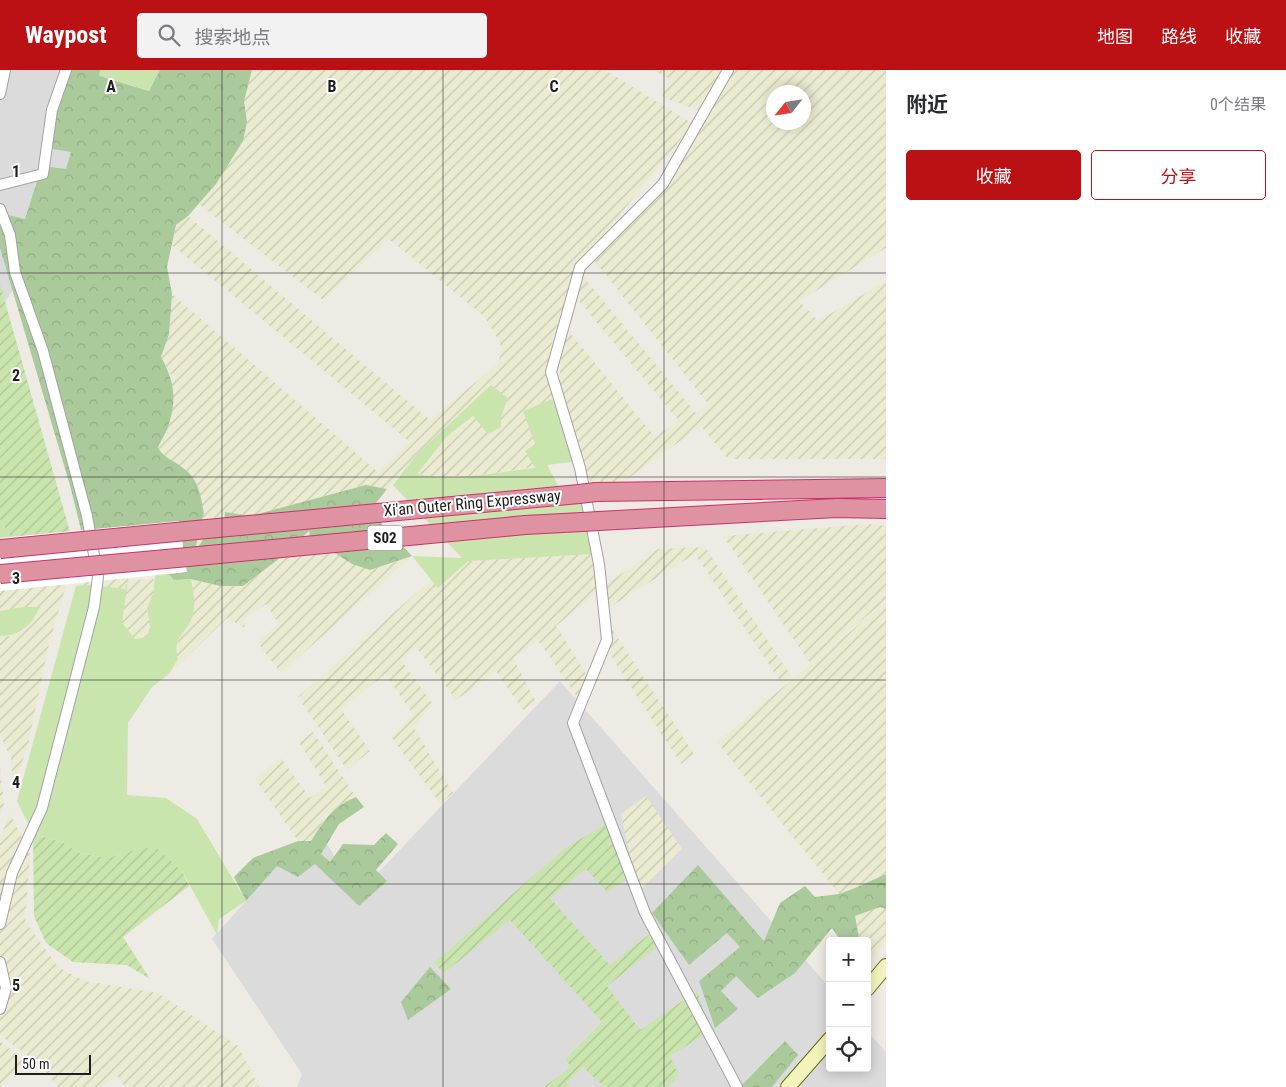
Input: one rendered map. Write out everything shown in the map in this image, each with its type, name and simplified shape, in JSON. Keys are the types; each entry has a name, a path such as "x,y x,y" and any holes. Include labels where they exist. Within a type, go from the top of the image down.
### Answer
{"highway":[{"name":"Xi'an Outer Ring Expressway","path":"0,549 587,493 886,488"},
{"name":"Xi'an Outer Ring Expressway","path":"0,574 525,525 837,508 886,509"}],"main road":[{"path":"871,984 886,966"},
{"path":"788,1087 826,1044"}],"street":[{"path":"0,94 5,70"},
{"path":"0,185 43,174 52,110 66,70"},
{"path":"728,70 663,184 580,267 551,372 582,478 599,564 607,640 573,722 645,913 737,1087"},
{"path":"0,209 10,236 14,272 43,351 86,516 98,577 94,606 42,808 12,873 0,924"},
{"path":"0,962 6,988 0,1008"}],"shaded area":[{"path":"0,70 113,70 53,229 3,305 0,305"},
{"path":"560,681 826,983 826,1072 871,1072 871,1035 886,1052 886,1087 297,1087 302,1074 212,939 315,823 357,895"}],"green space":[{"path":"68,70 100,70 99,76 149,91 160,70 252,70 244,101 247,122 243,141 216,184 188,216 176,225 167,267 172,294 169,334 161,357 169,374 173,389 173,406 167,430 158,448 164,455 180,465 193,477 202,501 204,514 193,560 203,539 224,524 225,512 250,516 366,485 387,489 376,503 379,521 412,556 370,570 352,564 330,550 314,548 309,531 276,561 243,586 220,586 191,579 174,580 157,562 82,534 71,489 0,248 0,213 25,219 42,166 66,169 71,152 46,148"},
{"path":"100,70 160,70 150,91 99,76"},
{"path":"252,70 605,70 693,124 579,265 551,345 552,399 523,411 535,444 536,467 473,476 431,477 417,474 447,436 473,416 501,417 508,398 491,385 416,455 387,489 366,485 250,516 225,512 224,524 193,563 204,514 184,468 164,458 158,449 169,425 172,376 161,357 169,334 172,294 378,472 410,442 172,245 176,225 188,216 430,420 499,363 501,345 485,317 389,239 323,300 199,204 216,184 247,122 244,101"},
{"path":"653,70 724,70 701,111 662,97 670,79"},
{"path":"732,70 886,70 886,248 799,301 818,321 886,281 886,459 728,459 701,426 598,500 558,402 563,324 655,437 679,421 575,296 582,275 696,413 708,404 591,256 678,159"},
{"path":"0,284 72,539 25,561 0,519"},
{"path":"491,385 508,398 501,417 501,427 488,434 473,416 447,436 417,474 461,477 535,468 525,451 535,444 523,411 552,399 579,461 547,465 564,496 586,475 593,554 468,561 438,588 412,556 462,558 393,485 416,455"},
{"path":"0,519 25,561 0,558"},
{"path":"869,524 886,526 886,600 810,663 723,536"},
{"path":"309,531 330,550 352,564 370,570 412,556 281,673 257,642 279,624 266,604 244,619 245,628 227,618 169,674 178,659 175,649 182,632 190,622 194,593 191,579 220,586 243,586 276,561"},
{"path":"129,539 128,580 154,579 153,593 147,608 150,627 147,637 134,639 122,623 76,586 82,563"},
{"path":"705,547 792,677 782,684 695,554 605,610 602,587 658,549"},
{"path":"75,554 48,648 28,745 13,788 11,758 0,735 0,636 12,636 40,608 0,611 0,558"},
{"path":"593,554 597,592 556,626 588,677 578,698 538,640 513,658 536,702 523,710 496,671 456,700 416,647 401,660 432,703 414,728 453,793 440,803 391,737 413,714 385,674 341,709 370,751 347,770 298,697 431,580 438,587 468,561"},
{"path":"157,562 174,580 191,579 194,610 191,620 177,645 178,659 169,674 152,687 128,723 127,795 166,798 197,819 246,901 219,919 217,935 182,871 140,848 108,858 79,853 62,842 33,834 17,801 76,586 92,585 125,589 128,580 122,623 135,639 147,637 150,627 147,608 153,593"},
{"path":"886,602 886,874 839,894 717,742"},
{"path":"23,607 40,607 29,624 20,632 0,636 0,611"},
{"path":"608,623 694,754 681,764 607,650"},
{"path":"313,732 356,797 326,816 311,841 298,841 255,779 281,758 310,798 326,786 299,742"},
{"path":"0,767 4,806 0,816"},
{"path":"646,796 682,849 638,892 621,814"},
{"path":"356,797 364,807 339,824 321,854 330,862 343,844 374,845 386,833 398,844 376,870 387,881 359,906 315,864 298,877 277,866 246,901 234,877 253,858 298,841 311,841 335,810"},
{"path":"10,813 30,855 25,921 58,967 84,981 158,993 238,1046 259,1087 125,1087 117,1076 101,1087 58,1087 40,1065 0,1035 0,839"},
{"path":"607,823 626,880 607,892 586,869 550,898 610,965 656,929 665,941 607,986 640,1030 697,991 710,1031 670,1056 679,1076 668,1087 604,1087 583,1067 566,1083 569,1087 544,1087 571,1067 565,1059 602,1022 510,920 444,973 434,963 564,849"},
{"path":"33,834 62,842 79,853 108,858 140,848 156,848 182,871 189,886 123,937 150,979 127,965 73,962 46,943 34,916"},
{"path":"698,865 764,941 780,903 805,886 815,897 839,894 886,874 886,909 880,907 855,916 859,937 838,937 832,928 795,973 758,998 736,976 721,991 738,1009 715,1028 699,981 740,947 727,933 689,965 652,913"},
{"path":"880,907 886,909 886,942 871,959 871,937 859,937 854,916"},
{"path":"430,967 451,989 408,1020 401,1002"},
{"path":"0,1041 25,1060 1,1087 0,1087"},
{"path":"785,1041 798,1055 772,1087 740,1087"}],"pier":[{"path":"179,521 187,572 0,591 0,538"}]}
